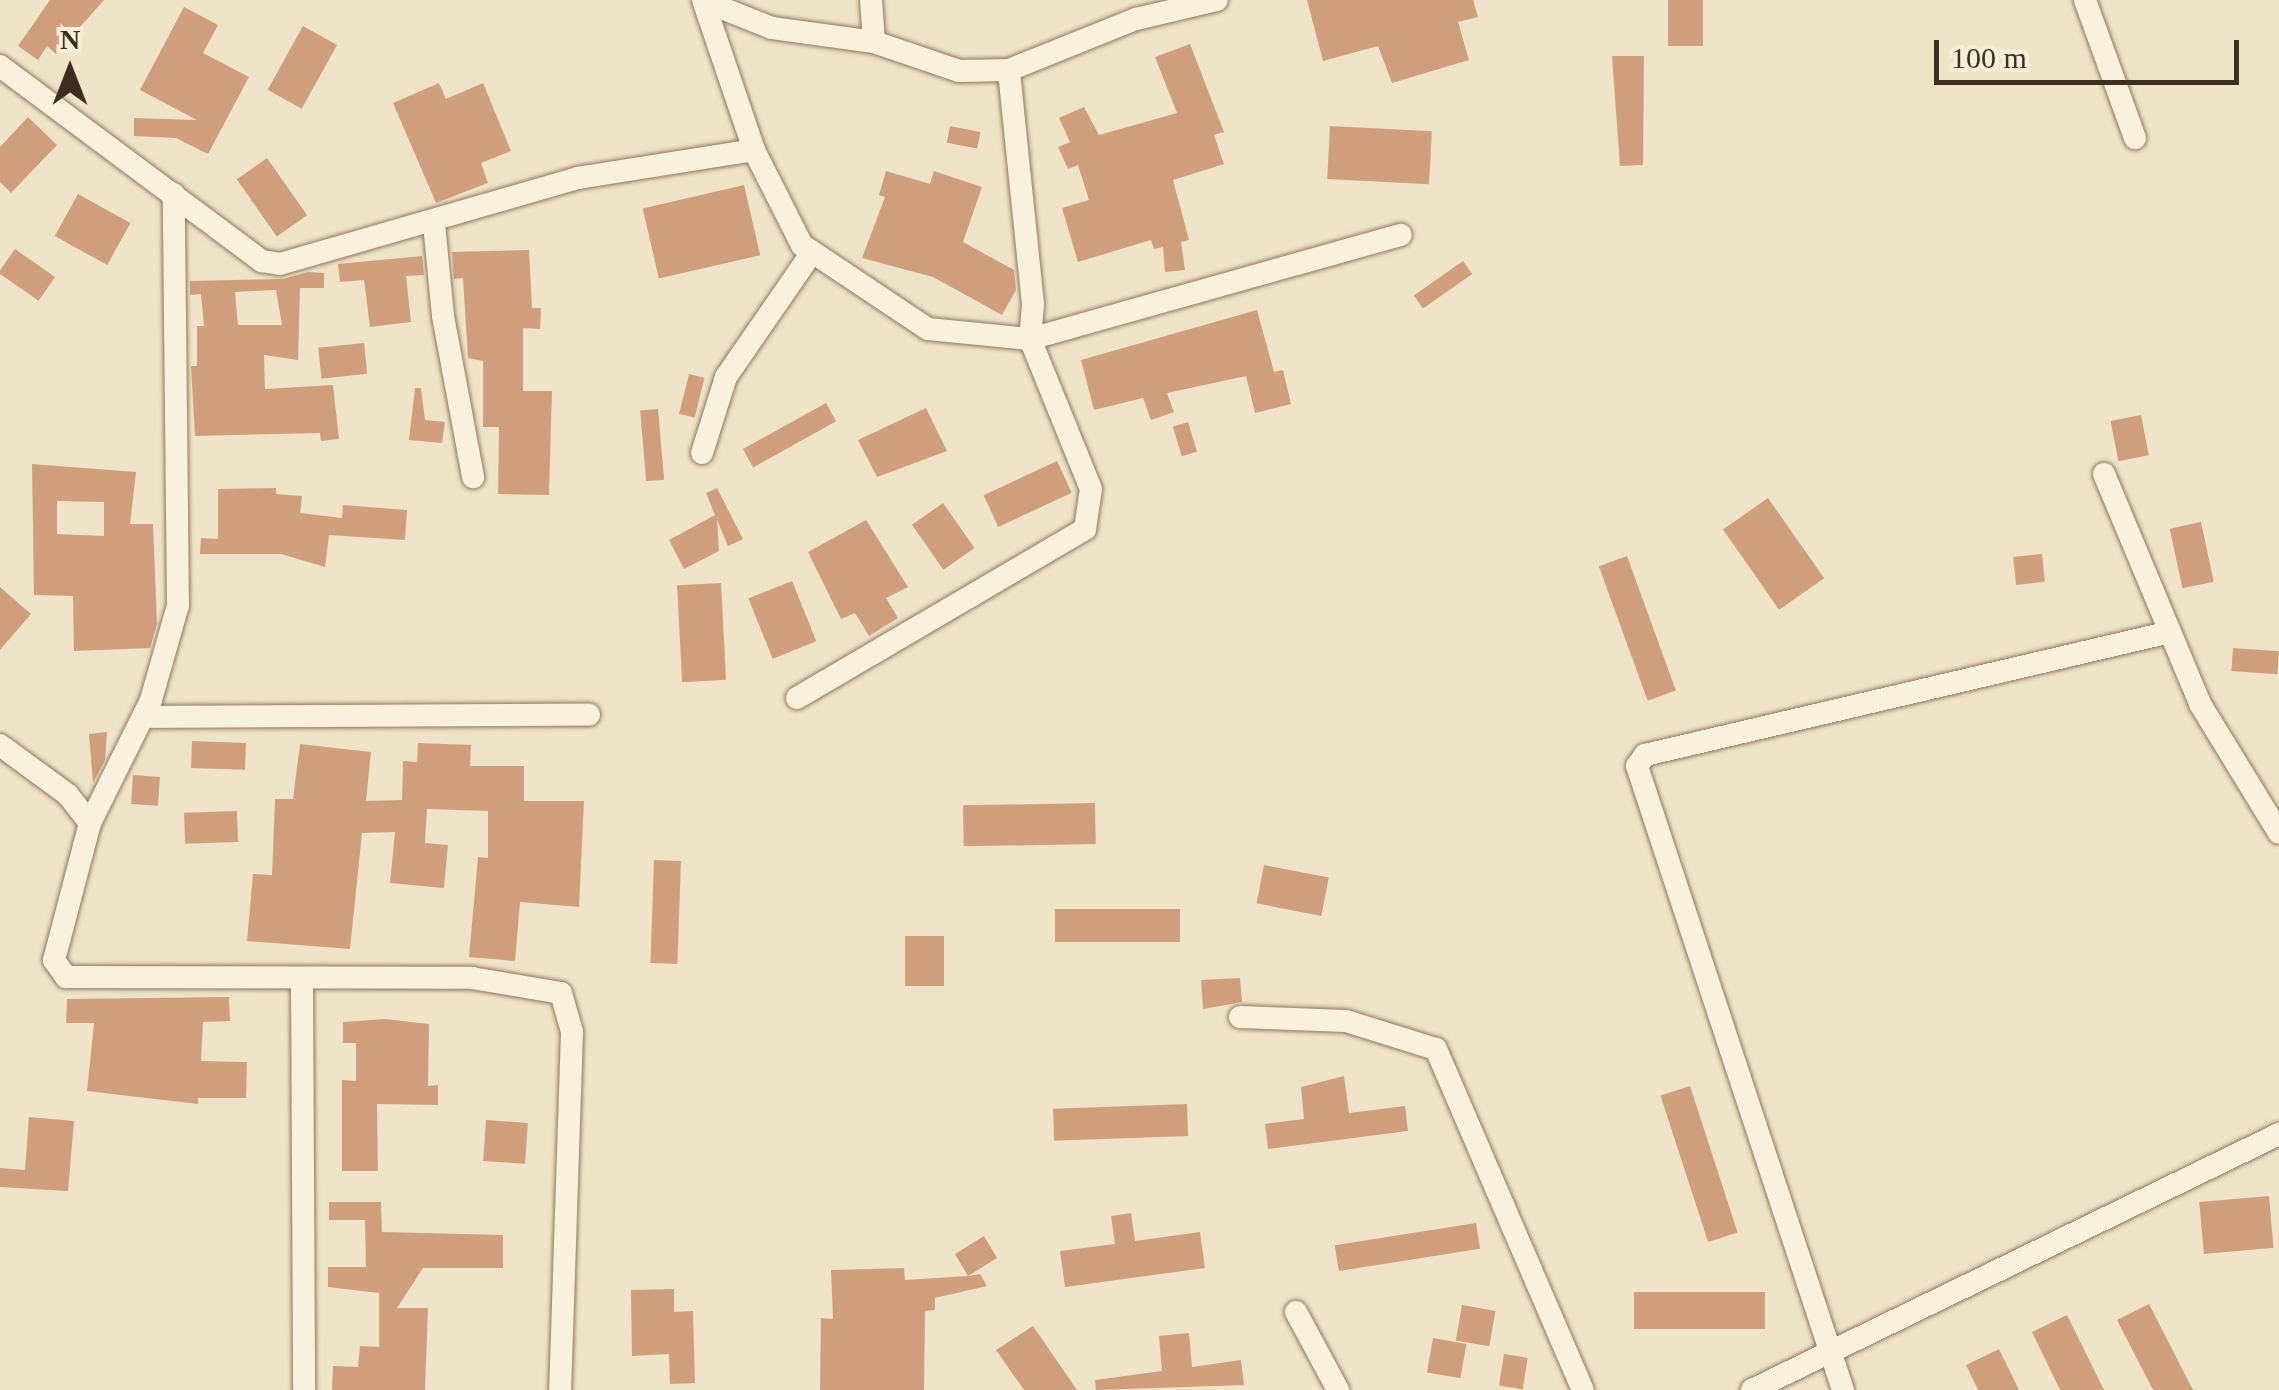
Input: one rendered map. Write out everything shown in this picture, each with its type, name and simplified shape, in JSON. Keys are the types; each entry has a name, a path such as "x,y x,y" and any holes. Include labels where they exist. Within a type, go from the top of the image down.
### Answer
{"street":[{"path":"870,0 874,42"},
{"path":"703,1 772,28 874,42 959,71 1009,70 1136,19 1217,0"},
{"path":"2085,0 2135,138"},
{"path":"703,1 754,150 792,231 811,254 928,330 1030,339 1401,235"},
{"path":"0,66 262,261 280,264 434,224 578,178 754,150"},
{"path":"797,698 1085,529 1091,489 1030,339 1033,304 1009,70"},
{"path":"174,194 178,605 144,717 90,822 90,843 57,945 58,971 66,977 302,982 472,978 561,992 572,1032 560,1390"},
{"path":"434,224 473,478"},
{"path":"702,453 726,377 811,254"},
{"path":"2104,474 2166,633 2225,750 2279,832"},
{"path":"1843,1390 1637,766 1645,756 2166,633"},
{"path":"144,717 589,714"},
{"path":"0,746 68,794 90,822"},
{"path":"302,982 304,1390"},
{"path":"1240,1017 1346,1021 1436,1049 1583,1390"},
{"path":"1752,1390 2279,1134"},
{"path":"1296,1312 1338,1390"}],"building":[{"path":"50,0 104,0 56,54 47,46 38,60 18,46"},
{"path":"1307,0 1473,0 1478,17 1458,22 1469,60 1392,83 1378,46 1323,61"},
{"path":"1668,0 1703,0 1703,46 1668,46"},
{"path":"184,7 218,25 203,53 249,77 208,154 176,138 134,136 134,118 197,120 140,90"},
{"path":"303,26 337,45 302,109 268,90"},
{"path":"1190,44 1224,132 1214,135 1224,164 1173,180 1189,240 1181,242 1185,270 1165,272 1163,247 1154,249 1151,240 1078,262 1062,208 1089,200 1078,165 1068,169 1058,147 1070,142 1059,118 1084,107 1099,135 1177,113 1155,57"},
{"path":"1612,56 1644,56 1643,165 1620,166"},
{"path":"439,83 446,99 483,83 511,151 481,163 488,183 436,203 393,103"},
{"path":"28,117 57,145 11,193 0,182 0,147"},
{"path":"950,126 980,132 977,149 947,143"},
{"path":"1330,126 1432,131 1429,184 1327,179"},
{"path":"267,158 307,215 277,237 237,179"},
{"path":"886,171 930,184 934,171 982,187 963,242 1014,270 1016,290 1002,315 933,277 862,258 885,197 879,195"},
{"path":"744,185 760,255 659,279 643,208"},
{"path":"78,194 130,223 107,265 55,236"},
{"path":"15,249 55,277 39,301 0,274"},
{"path":"529,250 532,308 541,308 540,329 523,328 523,391 552,391 549,495 498,494 499,427 483,427 483,361 468,358 463,278 454,279 452,252"},
{"path":"422,256 424,275 406,276 411,322 370,327 364,280 340,282 338,264"},
{"path":"1463,261 1472,274 1423,309 1414,295"},
{"path":"308,272 324,273 324,288 300,288 298,360 264,355 265,389 333,385 339,439 321,441 320,433 195,436 191,366 197,366 197,326 204,326 201,294 190,295 190,281 283,279","holes":["276,290 282,325 238,325 235,292"]},
{"path":"1257,310 1274,372 1283,370 1291,404 1255,413 1246,376 1167,393 1174,412 1151,420 1143,398 1094,410 1081,360"},
{"path":"364,343 367,374 321,379 318,348"},
{"path":"689,374 705,378 695,418 679,414"},
{"path":"415,388 421,388 425,420 445,422 442,443 409,440"},
{"path":"826,403 836,421 753,467 743,449"},
{"path":"926,408 947,451 877,477 858,440"},
{"path":"658,409 664,480 646,481 640,411"},
{"path":"2141,415 2149,455 2118,461 2111,421"},
{"path":"1188,422 1197,452 1182,456 1173,427"},
{"path":"1057,461 1072,493 998,527 984,495"},
{"path":"32,464 136,472 130,524 153,524 157,624 150,648 74,651 73,596 34,595","holes":["57,501 104,502 104,536 57,534"]},
{"path":"276,488 276,494 302,496 300,513 342,518 343,505 407,510 405,540 329,535 325,567 281,554 200,554 201,538 218,539 218,489"},
{"path":"717,488 743,539 728,546 717,520 719,551 684,569 669,540 715,515 706,493"},
{"path":"1768,498 1824,578 1779,610 1723,530"},
{"path":"943,503 975,548 943,570 912,525"},
{"path":"866,520 908,587 886,598 898,618 869,636 855,613 841,619 808,552"},
{"path":"2201,522 2214,582 2182,588 2170,529"},
{"path":"2042,554 2045,582 2016,585 2013,557"},
{"path":"1627,556 1676,690 1648,701 1599,566"},
{"path":"792,581 816,641 773,659 748,599"},
{"path":"721,583 726,680 682,682 677,585"},
{"path":"0,587 31,614 0,650"},
{"path":"2233,648 2279,651 2277,674 2231,671"},
{"path":"107,732 105,760 93,783 89,734"},
{"path":"192,741 246,743 245,770 191,768"},
{"path":"418,743 471,745 470,766 524,766 524,801 584,801 579,907 520,902 515,961 469,957 478,857 488,858 488,811 427,809 425,843 448,845 444,888 390,883 395,832 362,833 350,949 247,941 253,874 272,875 275,799 293,799 300,744 371,752 366,801 402,800 403,761 417,762"},
{"path":"133,775 160,777 158,806 131,804"},
{"path":"1095,803 1096,844 964,846 963,805"},
{"path":"237,811 238,842 185,844 184,813"},
{"path":"654,860 681,861 677,964 650,963"},
{"path":"1264,865 1329,878 1321,916 1257,903"},
{"path":"1055,909 1180,909 1180,942 1055,942"},
{"path":"905,936 944,936 944,986 905,986"},
{"path":"1240,978 1242,1002 1203,1009 1201,980"},
{"path":"229,997 230,1021 203,1022 201,1061 247,1062 246,1098 198,1098 198,1104 87,1091 94,1023 66,1023 67,999"},
{"path":"385,1019 429,1024 428,1086 438,1085 438,1105 377,1104 378,1171 342,1171 342,1080 356,1081 356,1043 343,1043 343,1022"},
{"path":"1344,1076 1349,1113 1405,1106 1408,1131 1268,1149 1265,1124 1304,1119 1301,1087"},
{"path":"1690,1086 1738,1232 1708,1242 1661,1096"},
{"path":"1187,1104 1188,1136 1054,1141 1053,1109"},
{"path":"29,1117 74,1121 68,1191 0,1187 0,1168 25,1170"},
{"path":"486,1120 528,1123 525,1164 483,1161"},
{"path":"2269,1196 2274,1248 2204,1254 2199,1202"},
{"path":"329,1202 381,1202 382,1232 503,1235 503,1268 423,1268 397,1308 428,1308 425,1390 332,1390 333,1366 358,1367 360,1346 379,1347 379,1293 328,1287 328,1267 366,1267 365,1220 329,1220"},
{"path":"1131,1213 1135,1241 1200,1232 1205,1268 1065,1287 1060,1251 1115,1244 1111,1216"},
{"path":"1476,1223 1480,1249 1339,1271 1335,1245"},
{"path":"984,1236 997,1258 968,1276 955,1254"},
{"path":"904,1268 905,1280 980,1274 987,1286 935,1298 935,1310 925,1311 924,1390 820,1390 821,1318 833,1319 831,1270"},
{"path":"674,1289 674,1312 693,1311 695,1383 670,1384 669,1354 632,1356 631,1290"},
{"path":"1634,1292 1765,1292 1765,1329 1634,1329"},
{"path":"2149,1304 2193,1390 2153,1390 2117,1320"},
{"path":"1462,1305 1495,1311 1489,1346 1456,1340"},
{"path":"2067,1315 2104,1390 2060,1390 2032,1332"},
{"path":"1033,1326 1077,1390 1024,1390 996,1350"},
{"path":"1189,1333 1192,1367 1241,1360 1244,1385 1096,1390 1095,1380 1162,1371 1159,1336"},
{"path":"1433,1338 1466,1344 1460,1378 1427,1372"},
{"path":"1999,1349 2019,1390 1978,1390 1966,1365"},
{"path":"1504,1354 1528,1358 1523,1389 1499,1386"}]}
